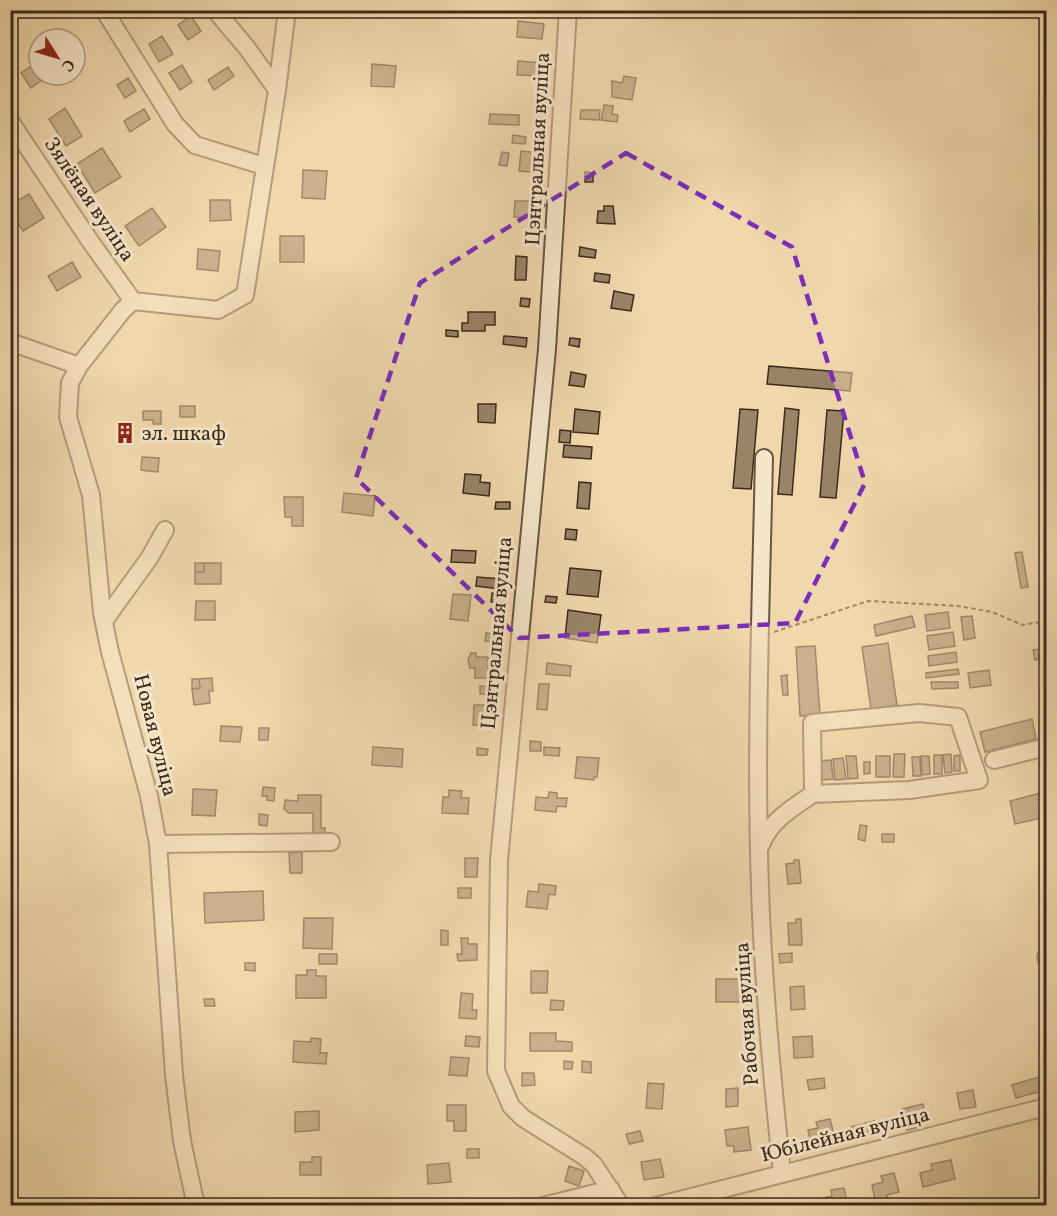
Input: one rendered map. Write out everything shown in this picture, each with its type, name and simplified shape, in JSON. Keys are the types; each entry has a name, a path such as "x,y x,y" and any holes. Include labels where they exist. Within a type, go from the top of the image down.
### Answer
{"street":[{"path":"104,10 175,124 195,145 264,166"},
{"path":"215,10 247,48 277,90"},
{"path":"134,301 218,310 245,296 287,10"},
{"name":"Цэнтральная вуліца","path":"568,10 546,349 499,860 496,1071 511,1106 524,1118 585,1157 611,1189 621,1206"},
{"name":"Зялёная вуліца","path":"10,121 90,242 134,301"},
{"name":"Новая вуліца","path":"134,301 123,310 79,366 70,383 68,417 91,495 104,621 149,796 158,844 174,1075 182,1141 196,1206"},
{"path":"10,342 79,366"},
{"name":"Рабочая вуліца","path":"764,458 759,852 763,965 782,1173"},
{"path":"104,621 150,557 165,530"},
{"path":"759,852 766,832 788,810 813,794 909,790 979,780 958,717 919,713 812,723 813,794"},
{"path":"994,760 1047,747"},
{"path":"158,844 332,843"},
{"name":"Юбілейная вуліца","path":"656,1206 1047,1107"},
{"path":"543,1206 611,1189"}],"path":[{"path":"760,637 868,601 958,606 993,612 1023,625 1047,621"}],"highlighted area":[{"path":"626,153 792,247 865,483 795,623 519,638 356,478 420,283"}],"building":[{"path":"10,10 16,10 20,16 10,23"},
{"path":"191,16 201,31 188,40 178,25"},
{"path":"518,21 544,24 542,39 517,37"},
{"path":"162,36 173,54 159,62 149,44"},
{"path":"518,61 543,63 542,76 517,75"},
{"path":"372,64 396,66 394,87 371,86"},
{"path":"182,65 192,82 180,90 169,73"},
{"path":"228,67 234,76 214,90 208,80"},
{"path":"27,69 27,82 21,73"},
{"path":"624,76 636,78 632,100 612,97 612,81 622,83"},
{"path":"128,78 136,91 125,98 117,85"},
{"path":"604,105 613,106 612,114 618,115 617,122 601,120"},
{"path":"65,108 82,136 66,146 49,119"},
{"path":"144,109 150,119 130,132 124,121"},
{"path":"581,110 600,110 599,120 580,119"},
{"path":"490,114 519,115 519,125 489,124"},
{"path":"513,135 526,137 525,144 512,143"},
{"path":"102,148 121,177 95,193 77,164"},
{"path":"521,151 540,153 541,173 519,171"},
{"path":"502,152 509,153 507,166 499,165"},
{"path":"303,170 327,171 325,199 302,198"},
{"path":"585,172 593,173 593,182 585,182"},
{"path":"29,194 44,218 23,231 10,211 10,205"},
{"path":"210,200 230,200 231,220 210,221"},
{"path":"515,201 535,201 534,218 514,217"},
{"path":"604,206 613,206 615,224 597,223 598,211 604,211"},
{"path":"152,208 166,227 139,246 125,226"},
{"path":"280,236 304,236 304,262 280,262"},
{"path":"580,247 596,250 595,258 579,256"},
{"path":"198,249 220,251 218,271 197,269"},
{"path":"516,256 527,257 526,280 515,280"},
{"path":"72,262 81,277 57,291 48,276"},
{"path":"595,273 610,275 609,283 594,281"},
{"path":"614,291 634,295 631,311 611,308"},
{"path":"521,298 530,299 529,307 520,306"},
{"path":"468,312 495,312 495,325 485,325 485,331 462,331 462,323 468,323"},
{"path":"446,330 458,331 458,337 446,336"},
{"path":"504,336 527,338 526,347 503,344"},
{"path":"570,338 580,339 579,347 569,345"},
{"path":"769,366 852,373 850,391 767,384"},
{"path":"571,372 586,375 584,387 569,385"},
{"path":"478,404 496,404 495,423 478,422"},
{"path":"180,406 195,406 195,417 180,417"},
{"path":"785,408 799,410 792,495 778,494"},
{"path":"575,409 600,412 598,434 573,432"},
{"path":"740,409 758,410 751,489 733,488"},
{"path":"827,410 844,411 836,498 820,497"},
{"path":"143,411 161,411 161,424 153,424 153,420 143,420"},
{"path":"560,430 571,431 570,443 559,442"},
{"path":"564,445 592,447 591,459 563,457"},
{"path":"142,457 159,458 158,472 141,470"},
{"path":"465,474 481,475 480,482 490,483 489,496 463,493"},
{"path":"579,482 591,483 589,509 577,508"},
{"path":"344,493 375,496 373,516 342,512"},
{"path":"284,497 303,497 303,526 292,526 292,517 285,517"},
{"path":"496,502 510,502 510,509 495,509"},
{"path":"566,529 577,530 576,540 565,539"},
{"path":"452,550 476,551 475,563 451,562"},
{"path":"1022,552 1028,587 1021,588 1015,553"},
{"path":"195,563 204,563 204,572 195,572"},
{"path":"204,563 221,563 221,584 195,584 195,572 204,572"},
{"path":"570,568 601,571 598,597 567,594"},
{"path":"477,577 501,579 500,589 476,586"},
{"path":"492,593 498,594 497,603 491,602"},
{"path":"453,594 471,595 468,621 450,619"},
{"path":"546,596 557,597 556,603 545,602"},
{"path":"196,601 215,601 215,620 195,620"},
{"path":"568,610 601,615 597,643 565,638"},
{"path":"948,612 950,628 927,631 925,615"},
{"path":"912,616 915,627 876,636 874,625"},
{"path":"972,616 975,638 964,640 961,617"},
{"path":"953,632 955,646 929,650 927,636"},
{"path":"486,633 497,634 496,642 485,641"},
{"path":"888,643 897,705 871,709 862,647"},
{"path":"815,646 820,715 800,716 796,647"},
{"path":"1041,649 1042,658 1035,660 1033,650"},
{"path":"956,652 957,662 929,666 928,656"},
{"path":"471,653 476,653 476,657 488,657 488,678 475,678 475,668 470,668 468,660"},
{"path":"547,663 571,666 570,676 546,674"},
{"path":"958,669 959,674 926,678 926,673"},
{"path":"989,670 991,685 970,688 968,673"},
{"path":"787,675 788,695 783,695 781,676"},
{"path":"212,678 213,691 209,691 210,703 194,705 192,689 200,688 199,679"},
{"path":"192,679 199,679 200,688 192,689"},
{"path":"931,682 958,682 958,688 932,689"},
{"path":"539,684 549,684 547,710 537,709"},
{"path":"480,686 490,687 490,694 480,694"},
{"path":"474,705 487,705 486,726 473,725"},
{"path":"1032,719 1036,739 985,752 980,732"},
{"path":"221,726 242,727 240,742 220,741"},
{"path":"259,728 269,728 268,740 259,740"},
{"path":"530,741 541,742 541,751 530,751"},
{"path":"373,747 403,749 402,767 372,765"},
{"path":"544,747 560,748 559,756 544,755"},
{"path":"477,748 488,749 487,755 477,755"},
{"path":"894,754 905,754 904,777 893,777"},
{"path":"951,754 952,772 945,773 943,755"},
{"path":"934,755 942,755 942,774 934,774"},
{"path":"960,755 960,771 954,771 954,756"},
{"path":"846,756 856,756 858,778 848,779"},
{"path":"876,756 890,756 890,777 876,777"},
{"path":"921,756 929,756 930,774 922,775"},
{"path":"577,757 599,758 597,777 594,777 594,780 575,778"},
{"path":"912,757 920,757 921,776 913,776"},
{"path":"843,758 846,779 835,780 833,759"},
{"path":"831,760 833,779 822,780 820,761"},
{"path":"864,762 870,762 870,773 864,774"},
{"path":"263,787 275,788 274,801 267,800 267,796 262,796"},
{"path":"193,789 217,790 215,816 192,815"},
{"path":"449,790 462,791 461,798 469,798 468,814 442,813 443,797 449,797"},
{"path":"549,792 557,793 557,798 567,798 566,807 557,806 556,812 535,810 536,797 548,798"},
{"path":"1041,793 1046,817 1015,824 1010,801"},
{"path":"298,795 321,795 321,828 325,828 325,836 316,838 313,830 313,813 289,813 284,809 285,800 298,801"},
{"path":"259,814 268,815 267,826 259,825"},
{"path":"860,825 867,826 865,841 858,839"},
{"path":"882,834 894,834 894,842 882,842"},
{"path":"302,852 302,873 290,873 289,853"},
{"path":"465,858 478,858 477,877 465,877"},
{"path":"794,860 799,860 801,883 788,884 786,864 794,863"},
{"path":"539,884 556,886 555,895 549,894 547,909 526,907 528,891 538,892"},
{"path":"458,888 471,888 471,898 458,898"},
{"path":"263,891 264,920 205,923 204,893"},
{"path":"304,918 333,918 332,949 303,948"},
{"path":"796,919 801,919 802,945 789,945 788,923 796,923"},
{"path":"441,930 448,931 448,945 441,945"},
{"path":"461,938 468,938 468,944 477,944 477,960 458,961 457,954 462,954"},
{"path":"792,953 792,962 780,963 779,954"},
{"path":"319,954 337,954 337,964 319,964"},
{"path":"245,963 255,963 255,971 245,970"},
{"path":"307,970 316,970 316,976 326,976 326,998 296,998 296,975 307,975"},
{"path":"531,971 548,971 547,993 531,993"},
{"path":"716,979 741,979 741,1002 716,1002"},
{"path":"804,986 805,1009 791,1010 790,987"},
{"path":"461,993 473,994 472,1010 477,1010 476,1019 459,1018"},
{"path":"204,999 214,999 215,1006 205,1006"},
{"path":"551,1000 564,1001 563,1010 550,1010"},
{"path":"530,1033 556,1033 556,1041 572,1042 572,1051 530,1051"},
{"path":"466,1036 480,1037 479,1047 465,1046"},
{"path":"812,1036 813,1057 794,1058 793,1037"},
{"path":"311,1038 321,1039 320,1053 327,1053 326,1064 293,1062 294,1041 311,1042"},
{"path":"451,1057 469,1058 467,1076 449,1075"},
{"path":"564,1061 573,1062 572,1069 564,1069"},
{"path":"582,1061 591,1062 591,1073 582,1072"},
{"path":"522,1073 534,1073 535,1085 522,1086"},
{"path":"1046,1075 1046,1090 1016,1098 1012,1085"},
{"path":"824,1078 825,1088 809,1090 807,1080"},
{"path":"648,1083 664,1084 662,1109 646,1108"},
{"path":"738,1088 738,1106 726,1107 726,1089"},
{"path":"973,1090 976,1107 960,1109 957,1093"},
{"path":"923,1104 926,1119 915,1122 916,1128 907,1130 902,1109"},
{"path":"447,1105 466,1105 466,1131 454,1131 454,1121 447,1121"},
{"path":"319,1111 319,1130 295,1132 295,1112"},
{"path":"830,1119 835,1139 828,1140 830,1145 812,1149 808,1130 818,1128 816,1122"},
{"path":"874,1121 877,1134 854,1140 851,1127"},
{"path":"748,1127 751,1150 734,1152 734,1146 727,1146 725,1130"},
{"path":"640,1131 643,1141 629,1144 626,1134"},
{"path":"467,1149 479,1149 479,1158 467,1158"},
{"path":"312,1157 321,1157 321,1175 300,1175 300,1162 312,1162"},
{"path":"660,1159 664,1177 644,1180 641,1162"},
{"path":"951,1160 955,1179 923,1187 920,1173 932,1170 931,1164"},
{"path":"449,1163 451,1182 428,1184 427,1165"},
{"path":"569,1166 584,1171 579,1186 565,1181"},
{"path":"894,1173 899,1192 887,1195 888,1201 876,1204 872,1185 883,1182 881,1176"},
{"path":"844,1188 848,1206 825,1206 823,1198 832,1196 831,1190"}],"place":[{"name":"эл. шкаф","path":"125,433"}]}
